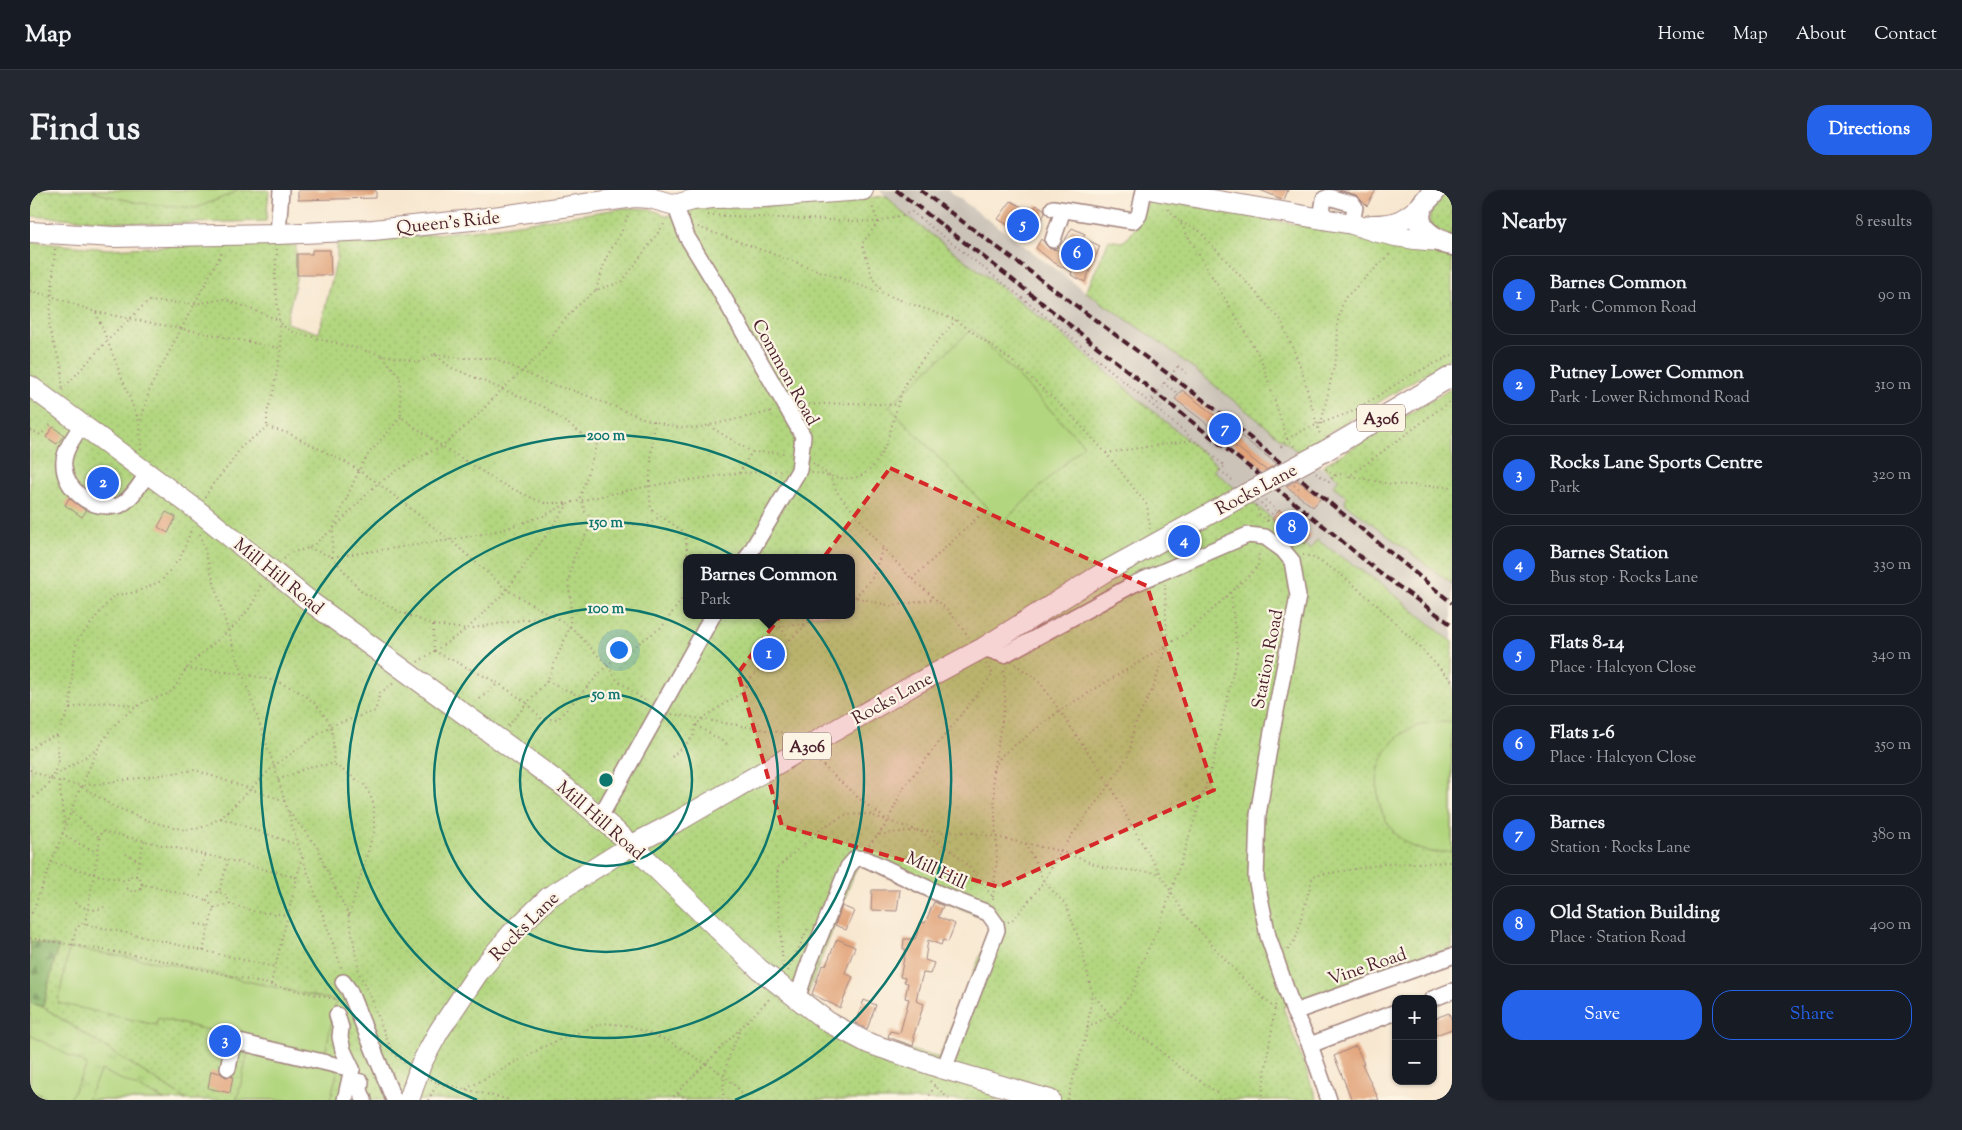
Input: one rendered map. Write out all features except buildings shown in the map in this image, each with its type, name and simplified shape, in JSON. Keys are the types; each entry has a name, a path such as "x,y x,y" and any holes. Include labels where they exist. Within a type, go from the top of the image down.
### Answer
{"highway":[{"path":"1429,197 1419,214 1420,224 1445,243"}],"main road":[{"path":"1154,190 1352,224 1393,224 1406,219 1429,197"},
{"path":"673,216 693,200 841,192 866,194"},
{"name":"Queen's Ride","path":"30,232 114,237 373,230 430,225 645,195 673,216"},
{"path":"1352,224 1372,231 1423,241 1445,243"},
{"name":"Rocks Lane","path":"409,1100 419,1072 439,1031 478,974 511,934 549,897 632,845 680,820 912,686 980,649 1106,571 1252,496 1324,450 1452,376"},
{"name":"Mill Hill Road","path":"30,386 173,492 196,514 319,608 404,671 499,737 566,788 632,845 715,927 782,983 797,999 828,1022 868,1043 944,1069 1050,1100"}],"street":[{"path":"278,234 281,190"},
{"path":"1053,240 1058,209 1129,222 1139,215 1144,190"},
{"path":"1321,219 1321,194 1352,204 1355,207 1352,224"},
{"name":"Common Road","path":"673,216 717,286 803,436 799,470 749,554"},
{"path":"82,425 68,446 64,466 69,483 78,494 90,502 104,506 120,506 132,494 145,471"},
{"path":"980,649 1004,656 1134,584 1248,535 1262,537 1283,550 1292,561"},
{"name":"Station Road","path":"1292,561 1298,596 1258,815 1256,878 1268,936 1294,1012 1310,1045 1329,1100"},
{"path":"600,817 711,619"},
{"name":"Mill Hill","path":"797,999 806,971 848,867 856,858 866,858 942,895 988,913 995,924"},
{"path":"944,1069 995,924"},
{"name":"Vine Road","path":"1294,1012 1452,956"},
{"path":"343,982 349,990 394,1100"},
{"path":"1437,997 1452,991"},
{"path":"1310,1045 1392,1014"},
{"path":"337,1015 341,1028 340,1037 343,1050 364,1100"},
{"path":"228,1068 234,1044 239,1042 354,1077 386,1080"},
{"path":"345,1100 354,1077"}],"path":[{"path":"866,194 878,222"},
{"path":"596,290 606,258 645,195"},
{"path":"1168,209 1179,221 1261,360 1287,439 1299,451"},
{"path":"706,215 878,222 912,212 1053,322 1225,466 1220,470 1267,509 1268,518 1262,537 1258,567 1188,632 1059,711 1001,756 993,771"},
{"path":"30,918 96,750 110,729 136,707 152,697 169,693 186,669 248,610 264,580 290,553 309,548 333,529 378,482 442,446 474,419 502,389 541,354 558,327 575,308 596,290 622,282 673,216 956,320 1012,361 1067,411 1106,453 1146,506 1150,531"},
{"path":"1179,221 1198,231 1282,320 1301,368 1324,450 1336,476"},
{"path":"878,222 862,244 873,279 884,294"},
{"path":"140,424 150,388 232,234"},
{"path":"30,801 49,784 59,762 58,735 70,708 73,661 78,641 113,596 136,592 161,580 181,557 196,514 213,484 241,447 266,427 267,412 273,394 281,348 275,279 278,234"},
{"path":"56,235 49,328 62,369 62,391 107,341 148,301 195,304 225,299 279,320 281,325 294,332 382,355 420,362 435,354 461,358 494,358 549,384 575,391 654,422 674,427 696,428 708,426 769,410 787,408 851,403 899,405"},
{"path":"1321,424 1337,353 1338,320 1344,300 1394,250"},
{"path":"30,291 51,296 96,312 281,348"},
{"path":"96,312 140,424 145,471"},
{"path":"402,417 442,446 502,484 542,503 569,503 648,486 739,473 799,470 830,476 856,478 871,471 886,443 906,383 929,351 956,320"},
{"path":"435,354 450,367 544,407 596,444 578,501"},
{"path":"332,557 333,529 359,470 369,454 402,417 400,377 382,355"},
{"path":"1280,447 1287,439 1354,411 1411,375 1452,355"},
{"path":"1165,409 1153,399 1164,383 1177,366 1189,375"},
{"path":"1164,383 1176,392"},
{"path":"1348,477 1452,400"},
{"path":"30,430 41,435 56,419 55,405"},
{"path":"654,422 648,486 651,509 685,534 688,554"},
{"path":"708,426 752,452 801,454 830,476 837,492 883,548 912,579 946,609 980,649 993,674 903,788 888,821 866,848"},
{"path":"266,427 288,433 378,482 450,540 507,590 570,626 607,665 617,680 659,712"},
{"path":"1106,453 1193,440"},
{"path":"739,473 752,452"},
{"path":"1314,472 1329,482 1340,474 1390,484 1452,487"},
{"path":"1292,483 1300,489"},
{"path":"1252,496 1260,516 1268,518"},
{"path":"1252,496 1276,509 1268,518"},
{"path":"582,500 586,512 594,520 645,526 661,516"},
{"path":"332,557 498,531 543,516 569,503"},
{"path":"30,770 50,779 81,786 113,806 152,822 185,830 201,828 221,818 274,766 330,726 376,711 380,693 397,681 404,671 467,629 507,590 569,503"},
{"path":"196,514 228,631 274,766 302,857 346,979 343,982"},
{"path":"912,579 981,514"},
{"path":"499,737 548,681 570,626 568,583 574,556 594,520"},
{"path":"309,548 332,557 361,591 396,610 433,625 467,629 552,615"},
{"path":"855,596 872,578 883,548"},
{"path":"1292,561 1304,555 1318,558 1372,599 1452,681"},
{"path":"1004,656 1005,702 993,771 997,859 993,897 995,924 1015,918 1044,882 1060,851 1110,784 1129,754 1134,726 1154,686 1167,644 1165,571"},
{"path":"1087,1028 1116,1012 1134,990 1140,966 1159,927 1171,892 1213,762 1237,654 1231,592"},
{"path":"434,651 498,683 527,703 542,719 558,719 607,665 662,627 683,597"},
{"path":"855,598 891,606 935,599"},
{"path":"672,757 693,737 696,725 719,706 743,692 749,681 814,619"},
{"path":"789,641 780,626 807,624"},
{"path":"433,625 434,651"},
{"path":"1004,656 1038,681 1110,784 1129,821 1186,915 1244,980 1275,1009 1294,1012"},
{"path":"186,669 242,673 282,684 312,700 330,726 334,764"},
{"path":"548,681 579,696"},
{"path":"480,699 498,683"},
{"path":"70,708 95,703 117,702 136,707"},
{"path":"696,725 730,746"},
{"path":"30,750 41,742 58,735"},
{"path":"50,779 96,750"},
{"path":"278,780 312,766 334,764 366,786 374,804 374,832 349,916"},
{"path":"81,786 196,770 284,801"},
{"path":"59,781 65,827"},
{"path":"287,810 318,848 324,865 349,916 358,973 369,993 388,1042 402,1062 419,1072"},
{"path":"72,812 100,838"},
{"path":"782,983 777,883 778,867 823,827 846,816 868,814 919,831 952,852 971,869 993,897"},
{"path":"221,818 298,845"},
{"path":"85,924 101,831 298,878"},
{"path":"878,835 919,831 972,833 1060,851 1105,868 1160,873"},
{"path":"62,833 83,846 98,852"},
{"path":"136,876 144,841"},
{"path":"1025,844 1044,882 1066,905 1080,942 1092,993 1087,1028 1068,1100"},
{"path":"126,854 140,861"},
{"path":"199,876 205,855"},
{"path":"271,984 302,857"},
{"path":"219,892 228,860"},
{"path":"51,862 126,881"},
{"path":"1285,955 1296,938 1313,876 1384,864 1452,862"},
{"path":"130,876 136,876 140,878 142,884 140,889 130,892 126,888 126,881 130,876"},
{"path":"142,884 207,900 214,908"},
{"path":"207,900 211,892 219,892 226,895 230,904"},
{"path":"75,903 88,910 99,910 104,907"},
{"path":"214,908 230,904 257,912 288,915"},
{"path":"203,951 214,908"},
{"path":"72,945 76,929 82,923 275,967"},
{"path":"196,924 209,926"},
{"path":"670,1100 678,1094 782,983 809,926"},
{"path":"30,938 146,957 347,1002"},
{"path":"1261,1100 1278,991 1285,984"},
{"path":"1092,993 1110,1015 1130,1031 1153,1044 1178,1066 1218,1093 1225,1100"},
{"path":"466,1089 547,1046 603,1023 631,1026 669,1041 724,1076 737,1087 746,1100"},
{"path":"723,1100 724,1076 728,1059 741,1027"},
{"path":"927,1100 944,1069"},
{"path":"428,1100 438,1083 512,1100"},
{"path":"678,1094 690,1100"}],"highlighted area":[{"path":"890,468 1147,586 1214,790 999,887 782,826 738,673"}],"shaded area":[{"path":"880,190 948,190 1086,292 1164,345 1298,452 1339,479 1346,504 1452,584 1452,642 1384,586 1317,540 1310,550 1212,470 1217,465 1049,324 899,210"}],"green space":[{"path":"30,190 269,190 266,221 154,224 30,216"},
{"path":"93,190 237,190 234,193 196,208 139,203 97,193"},
{"path":"1444,192 1452,193 1452,237 1429,226 1431,205"},
{"path":"887,196 899,210 1049,324 1217,465 1213,470 1310,550 1317,540 1384,586 1452,642 1452,948 1283,1007 1317,1100 187,1100 43,1007 57,951 60,947 30,941 30,242 108,249 234,243 296,245 296,279 286,323 319,333 337,258 337,243 490,228 625,208 650,209 668,216 685,209 797,204","holes":["858,864 986,919 992,927 939,1058 873,1039 807,996"]},
{"path":"1149,200 1168,201 1452,253 1452,357 1298,452 1164,345 1086,292 1109,240 1122,242 1129,237"},
{"path":"972,329 1084,445 1002,523 889,406"},
{"path":"1452,388 1452,584 1346,504 1345,495 1333,486 1339,479 1322,466"},
{"path":"1429,723 1452,723 1452,851 1424,850 1402,839 1386,821 1378,798 1378,774 1386,751 1403,733"},
{"path":"30,941 60,947 57,951 43,1007 30,1003"},
{"path":"69,948 170,964 336,1001 324,1058 158,1018 156,1025 58,1003"},
{"path":"30,1003 43,1007 187,1100 30,1100"},
{"path":"30,1035 87,1065 69,1100 50,1100 30,1089"},
{"path":"249,1048 338,1069 330,1100 237,1100"},
{"path":"101,1070 165,1100 87,1100"}],"railway":[{"path":"896,190 994,265 1330,531 1377,571 1452,625"},
{"path":"920,190 1210,405 1452,603"}],"place":[{"name":"Flats 8-14","path":"1023,225"},
{"name":"Flats 1-6","path":"1077,254"},
{"name":"Barnes","path":"1225,429"},
{"name":"Putney Lower Common","path":"103,483"},
{"name":"Old Station Building","path":"1292,528"},
{"name":"Barnes Station","path":"1184,541"},
{"name":"Barnes Common","path":"769,654"},
{"name":"Rocks Lane Sports Centre","path":"225,1041"}]}
